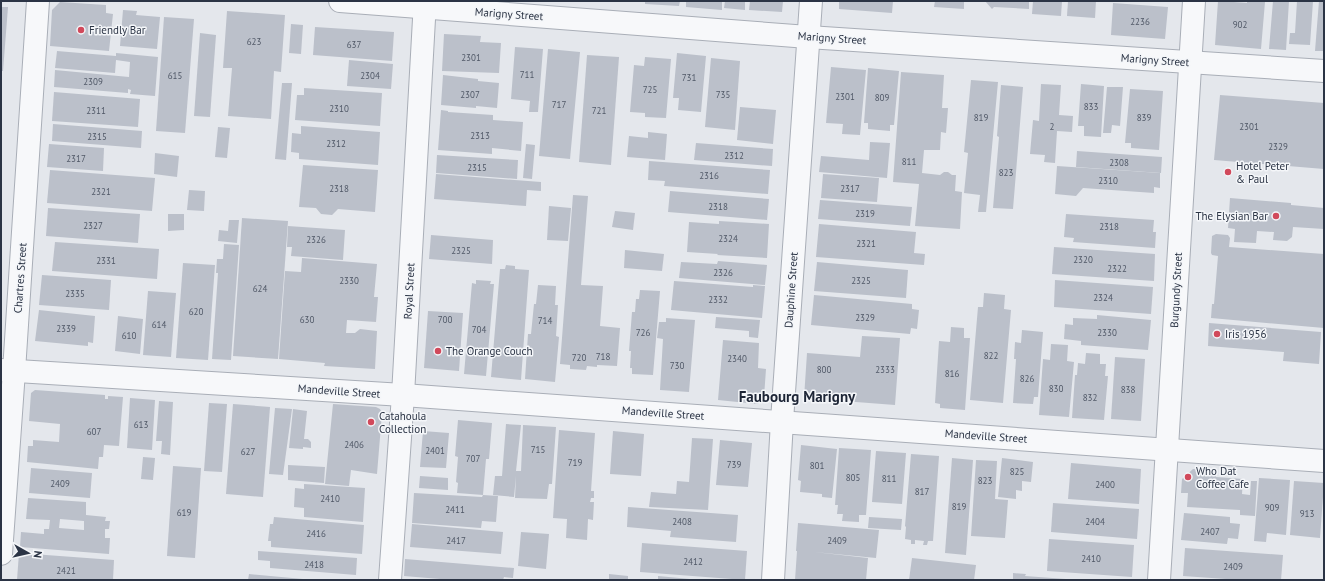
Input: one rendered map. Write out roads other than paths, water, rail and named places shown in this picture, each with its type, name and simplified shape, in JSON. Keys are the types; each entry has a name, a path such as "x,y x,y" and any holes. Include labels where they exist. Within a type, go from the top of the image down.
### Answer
{"street":[{"name":"Chartres Street","path":"1,554 8,370 38,1"},
{"name":"Marigny Street","path":"340,1 425,4 808,37 1324,71"},
{"name":"Dauphine Street","path":"773,580 782,421 811,1"},
{"name":"Burgundy Street","path":"1159,580 1194,1"},
{"name":"Royal Street","path":"390,580 403,395 425,4"},
{"name":"Mandeville Street","path":"8,370 782,421 1324,461"}],"place":[{"name":"Friendly Bar","path":"81,30"},
{"name":"Hotel Peter & Paul","path":"1228,172"},
{"name":"The Elysian Bar","path":"1276,216"},
{"name":"Iris 1956","path":"1217,334"},
{"name":"The Orange Couch","path":"438,351"},
{"name":"Catahoula Collection","path":"371,422"},
{"name":"Who Dat Coffee Cafe","path":"1188,477"}],"district":[{"name":"Faubourg Marigny","path":"797,396"}]}
